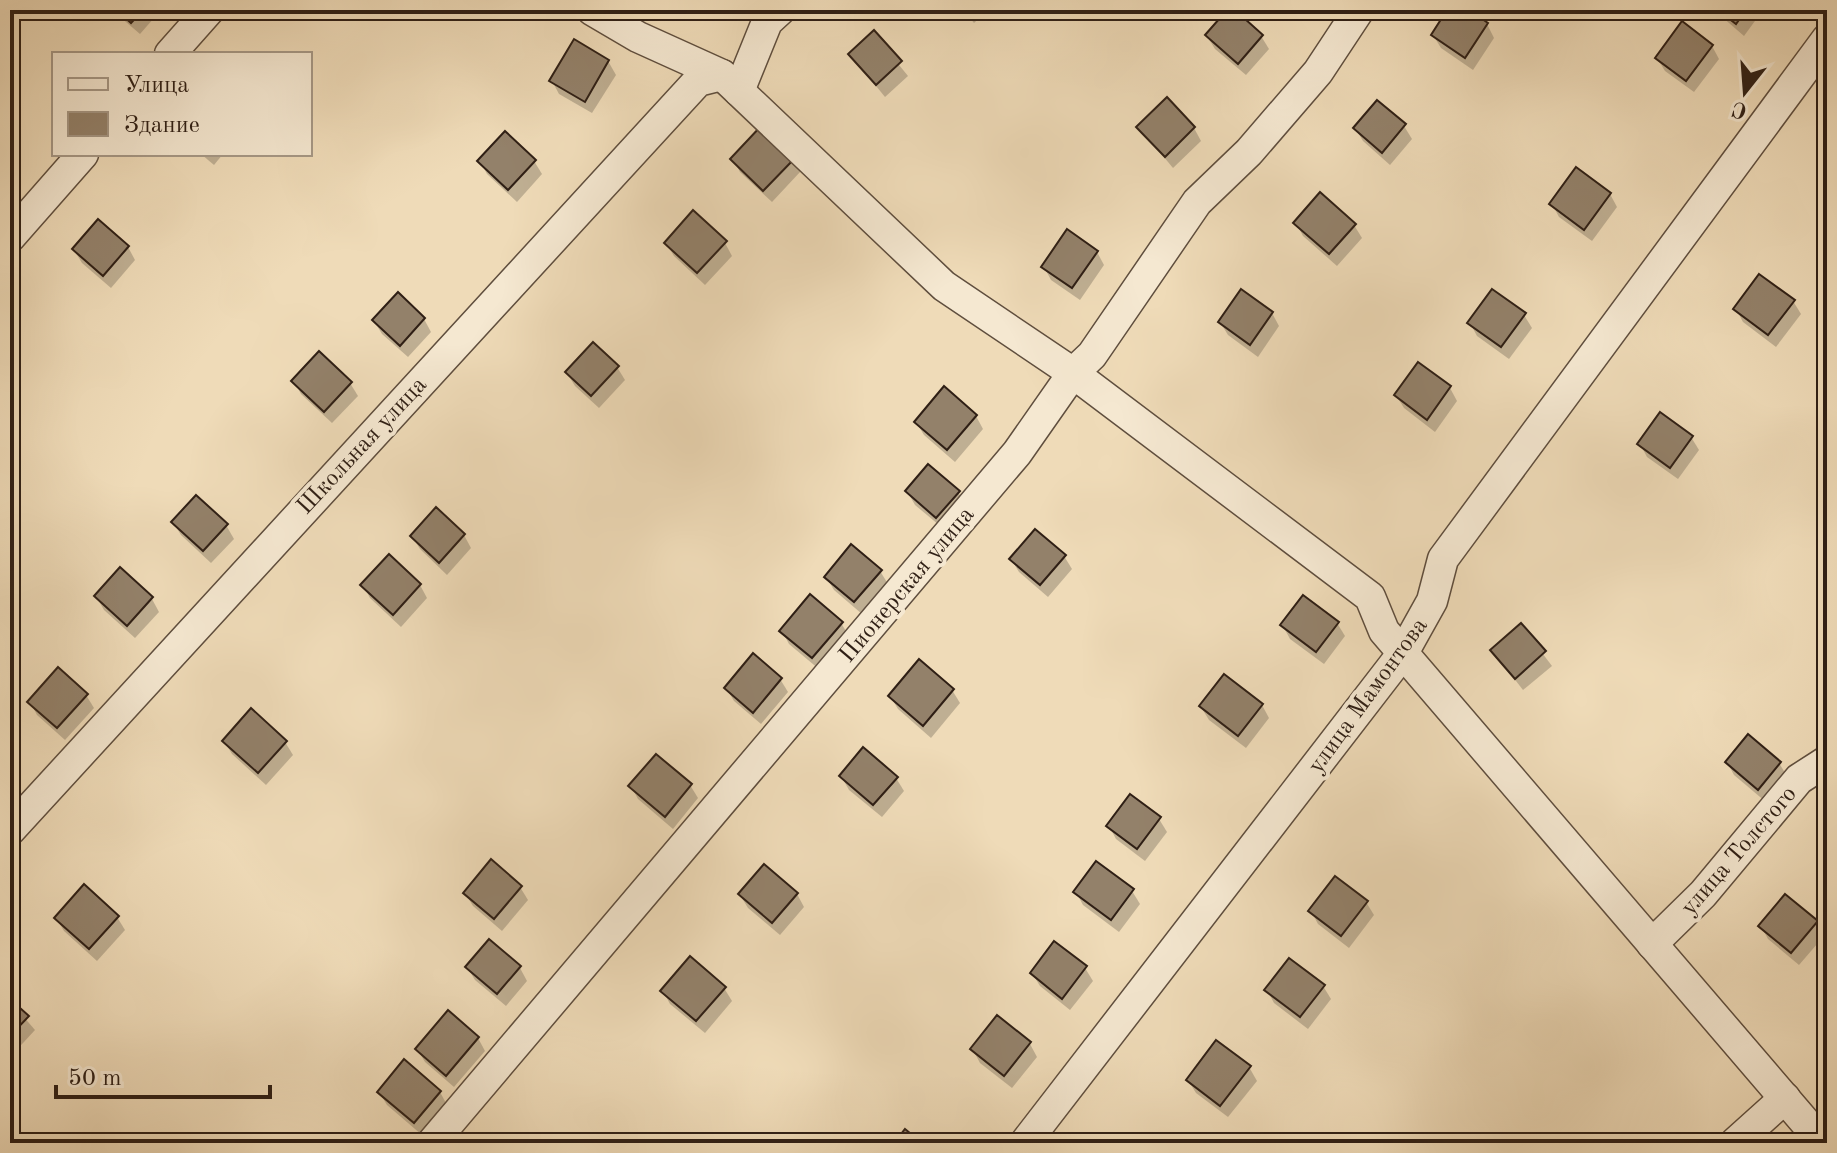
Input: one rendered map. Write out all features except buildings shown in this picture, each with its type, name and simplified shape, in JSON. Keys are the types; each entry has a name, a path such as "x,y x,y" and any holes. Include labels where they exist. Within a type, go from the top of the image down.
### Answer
{"street":[{"path":"172,52 209,10"},
{"path":"592,10 638,37 731,83 944,286 1073,373 1370,597 1384,631 1823,1143"},
{"path":"731,83 767,22 780,10"},
{"name":"Пионерская улица","path":"432,1143 1017,453 1073,373 1092,355 1197,202 1249,152 1318,72 1359,10"},
{"name":"улица Мамонтова","path":"1025,1143 1403,653 1432,601 1443,559 1827,39"},
{"name":"Школьная улица","path":"10,830 698,81 731,83"},
{"path":"10,237 81,156"},
{"name":"улица Толстого","path":"1652,944 1703,894 1799,779 1827,761"},
{"path":"1735,1143 1785,1098"}]}
